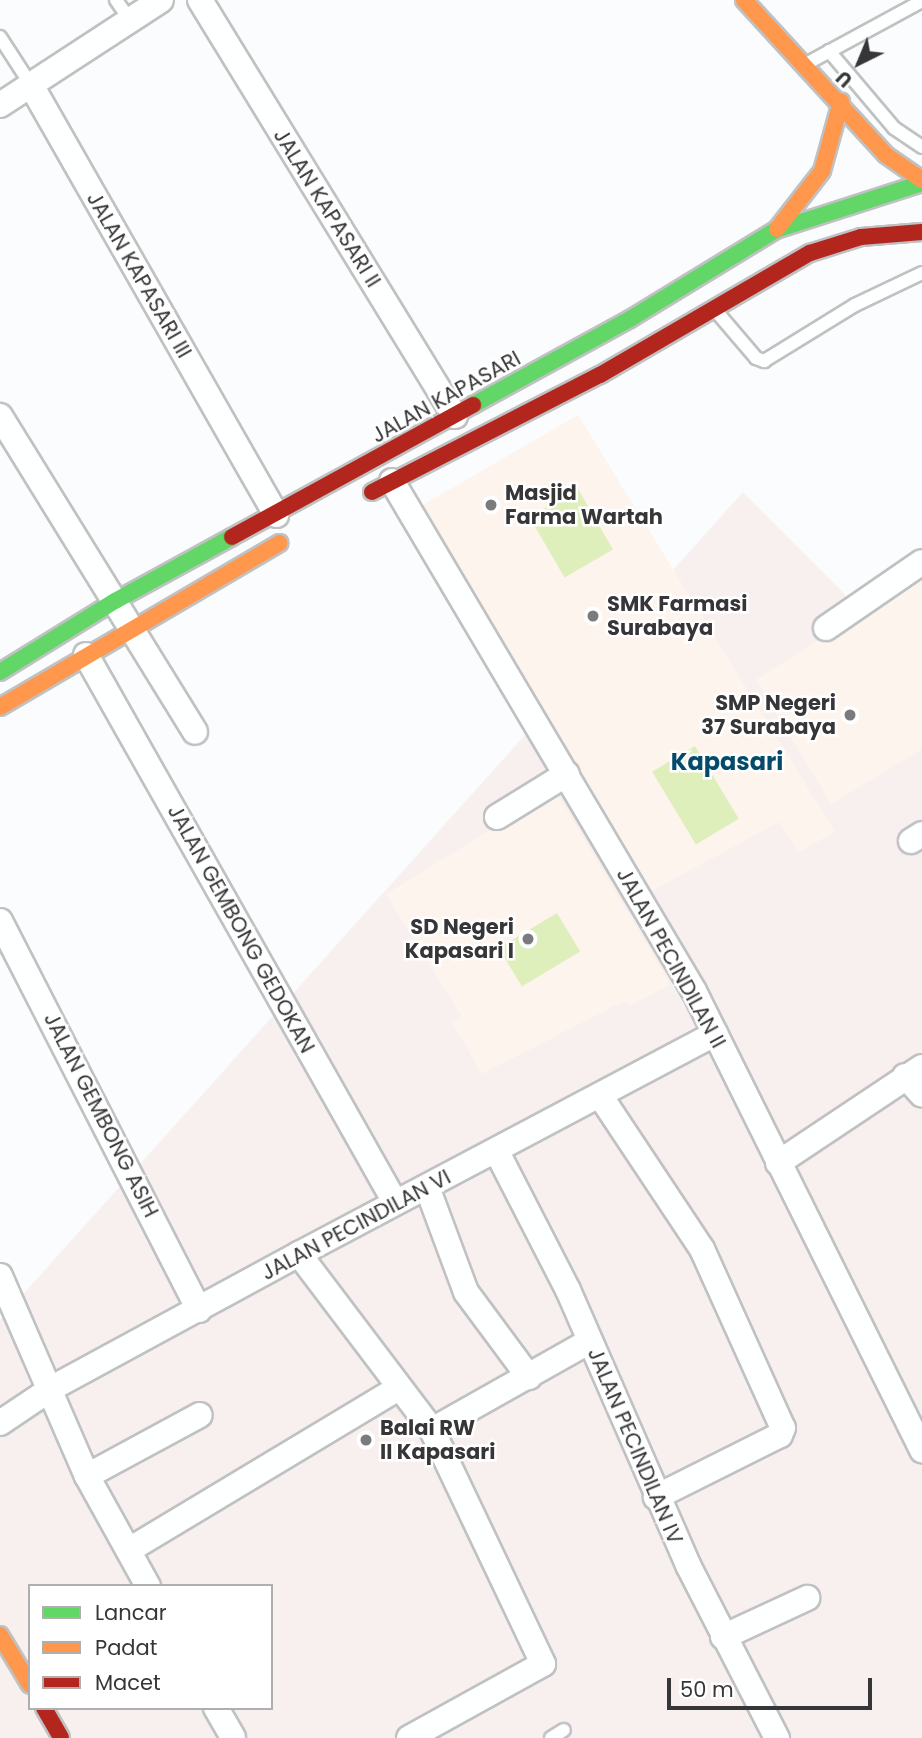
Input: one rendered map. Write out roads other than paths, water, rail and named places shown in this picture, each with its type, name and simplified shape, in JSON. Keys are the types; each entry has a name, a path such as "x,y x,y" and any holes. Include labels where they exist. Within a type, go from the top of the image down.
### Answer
{"main road":[{"path":"744,0 806,64 886,155 922,182"},
{"path":"776,230 822,172 841,103"},
{"path":"886,155 911,206"},
{"name":"JALAN KAPASARI","path":"0,672 115,601 630,319 776,230 840,206 911,206 922,182"},
{"path":"356,500 600,375 714,310 789,263 833,244 922,232"},
{"path":"0,707 296,534"},
{"path":"0,1635 28,1682"},
{"path":"45,1710 61,1738"}],"street":[{"path":"0,105 161,0"},
{"name":"JALAN KAPASARI II","path":"200,0 455,416"},
{"name":"JALAN KAPASARI III","path":"31,85 276,515"},
{"path":"0,416 195,732"},
{"name":"JALAN PECINDILAN II","path":"392,481 567,774 715,1034 922,1450"},
{"path":"826,628 922,562"},
{"name":"JALAN GEMBONG GEDOKAN","path":"86,656 395,1202"},
{"path":"497,817 567,774"},
{"name":"JALAN GEMBONG ASIH","path":"0,921 199,1310"},
{"name":"JALAN PECINDILAN VI","path":"0,1423 52,1388 395,1202 497,1152 715,1034"},
{"path":"778,1163 913,1071 922,1095"},
{"path":"601,1097 702,1249 783,1428 780,1435 656,1497"},
{"name":"JALAN PECINDILAN IV","path":"497,1152 590,1341 656,1497 723,1637 777,1738"},
{"path":"427,1187 466,1292 529,1377"},
{"path":"299,1254 397,1389 432,1430 543,1664 409,1738"},
{"path":"0,1276 52,1388 87,1476 147,1584"},
{"path":"432,1430 590,1341"},
{"path":"129,1550 397,1389"},
{"path":"87,1476 200,1415"},
{"path":"723,1637 807,1598"},
{"path":"217,1710 233,1738"}],"lane":[{"path":"116,0 130,20"},
{"path":"806,64 922,1"},
{"name":"JALAN KAPASARI III","path":"0,37 31,85"},
{"path":"829,51 894,128 922,147"},
{"path":"714,310 756,358 764,361 855,305 922,273"},
{"path":"551,1738 564,1730"}],"place":[{"name":"Masjid Farma Wartah","path":"491,505"},
{"name":"SMK Farmasi Surabaya","path":"593,616"},
{"name":"SMP Negeri 37 Surabaya","path":"850,715"},
{"name":"SD Negeri Kapasari I","path":"528,939"},
{"name":"Balai RW II Kapasari","path":"366,1440"}],"district":[{"name":"Kapasari","path":"727,762"}]}
